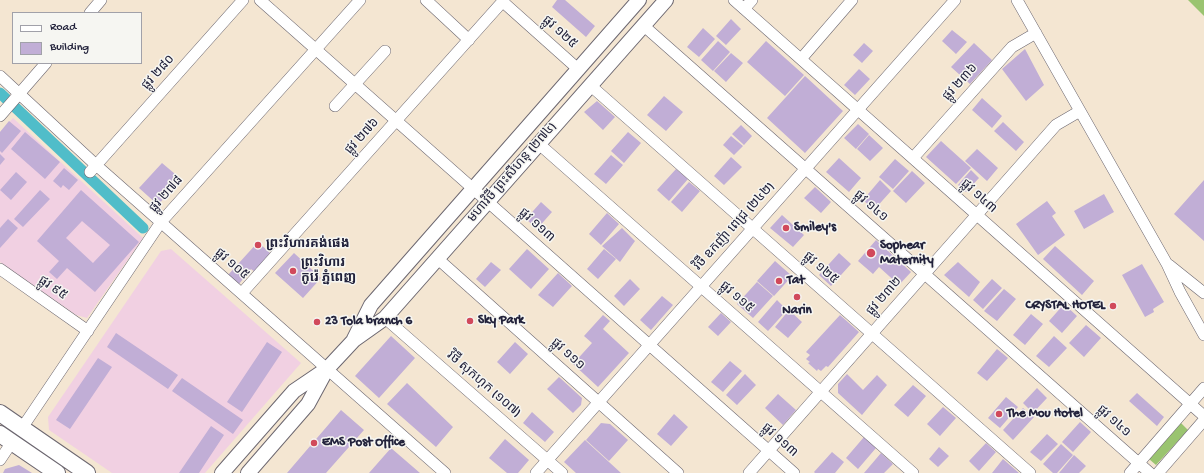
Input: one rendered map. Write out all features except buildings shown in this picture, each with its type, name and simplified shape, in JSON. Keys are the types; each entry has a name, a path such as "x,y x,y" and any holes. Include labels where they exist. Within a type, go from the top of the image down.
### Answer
{"highway":[{"path":"0,413 87,473"},
{"path":"6,438 57,473"}],"main road":[{"name":"មហាវិថី ព្រះសីហនុ (២៧៤)","path":"354,340 371,305 639,0"},
{"name":"មហាវិថី ព្រះសីហនុ (២៧៤)","path":"222,473 294,391 327,369 354,340 385,318 666,0"},
{"name":"មហាវិថី ព្រះសីហនុ (២៧៤)","path":"248,473 308,404 327,369"}],"street":[{"path":"91,12 101,0"},
{"name":"ផ្លូវ ២៨០","path":"93,168 243,0"},
{"name":"ផ្លូវ ១១៣","path":"260,0 794,473"},
{"name":"ផ្លូវ ២៧៨","path":"22,428 161,222 360,0"},
{"path":"426,0 469,40"},
{"name":"ផ្លូវ ១៤៣","path":"734,0 1204,416"},
{"path":"744,9 752,0"},
{"path":"801,59 852,0"},
{"name":"វិថី ឧកញ៉ា ពេជ្រ (២៤២)","path":"536,473 955,0"},
{"path":"1017,0 1167,264 1180,292 1204,335"},
{"name":"ផ្លូវ ២៧៦","path":"242,293 504,1"},
{"name":"ផ្លូវ ១២៥","path":"504,1 578,69"},
{"name":"ផ្លូវ ១៤១","path":"644,26 1150,473"},
{"name":"ផ្លូវ ២៣៦","path":"913,158 1012,47 1036,33"},
{"path":"335,106 385,51"},
{"path":"10,105 45,64"},
{"name":"ផ្លូវ ១០៥","path":"0,76 10,105 161,222 440,471"},
{"name":"ផ្លូវ ១២៥","path":"591,86 1030,473"},
{"name":"ផ្លូវ ២៣២","path":"749,473 1056,125 1080,111"},
{"name":"ផ្លូវ ១១៥","path":"539,144 913,473"},
{"name":"ផ្លូវ ១១១","path":"438,258 678,473"},
{"path":"1167,264 1203,291"},
{"name":"ផ្លូវ ៩៥","path":"0,269 88,331"},
{"name":"វិថី សុកហុក (១០៧)","path":"385,318 562,473"},
{"path":"1130,473 1204,388"},
{"path":"1158,473 1204,420"},
{"path":"0,460 6,438"}],"shaded area":[{"path":"13,118 143,238 87,318 76,315 0,262 0,132"},
{"path":"171,249 301,363 205,473 112,473 49,430 48,417 161,251"}],"green space":[{"path":"1188,0 1204,0 1204,16"},
{"path":"1181,423 1188,430 1156,465 1149,459"}],"waterway":[{"path":"0,93 143,228"}],"place":[{"name":"Smiley's","path":"786,228"},
{"name":"ព្រះវិហារគង់ផេង","path":"258,245"},
{"name":"Sophear Maternity","path":"871,253"},
{"name":"ព្រះវិហារ កូរ៉េ ភ្នំពេញ","path":"293,271"},
{"name":"Tat","path":"779,281"},
{"name":"Narin","path":"797,297"},
{"name":"CRYSTAL HOTEL","path":"1113,306"},
{"name":"Sky Park","path":"470,321"},
{"name":"23 Tola branch 6","path":"317,322"},
{"name":"The Mou Hotel","path":"999,414"},
{"name":"EMS Post Office","path":"314,443"}]}
